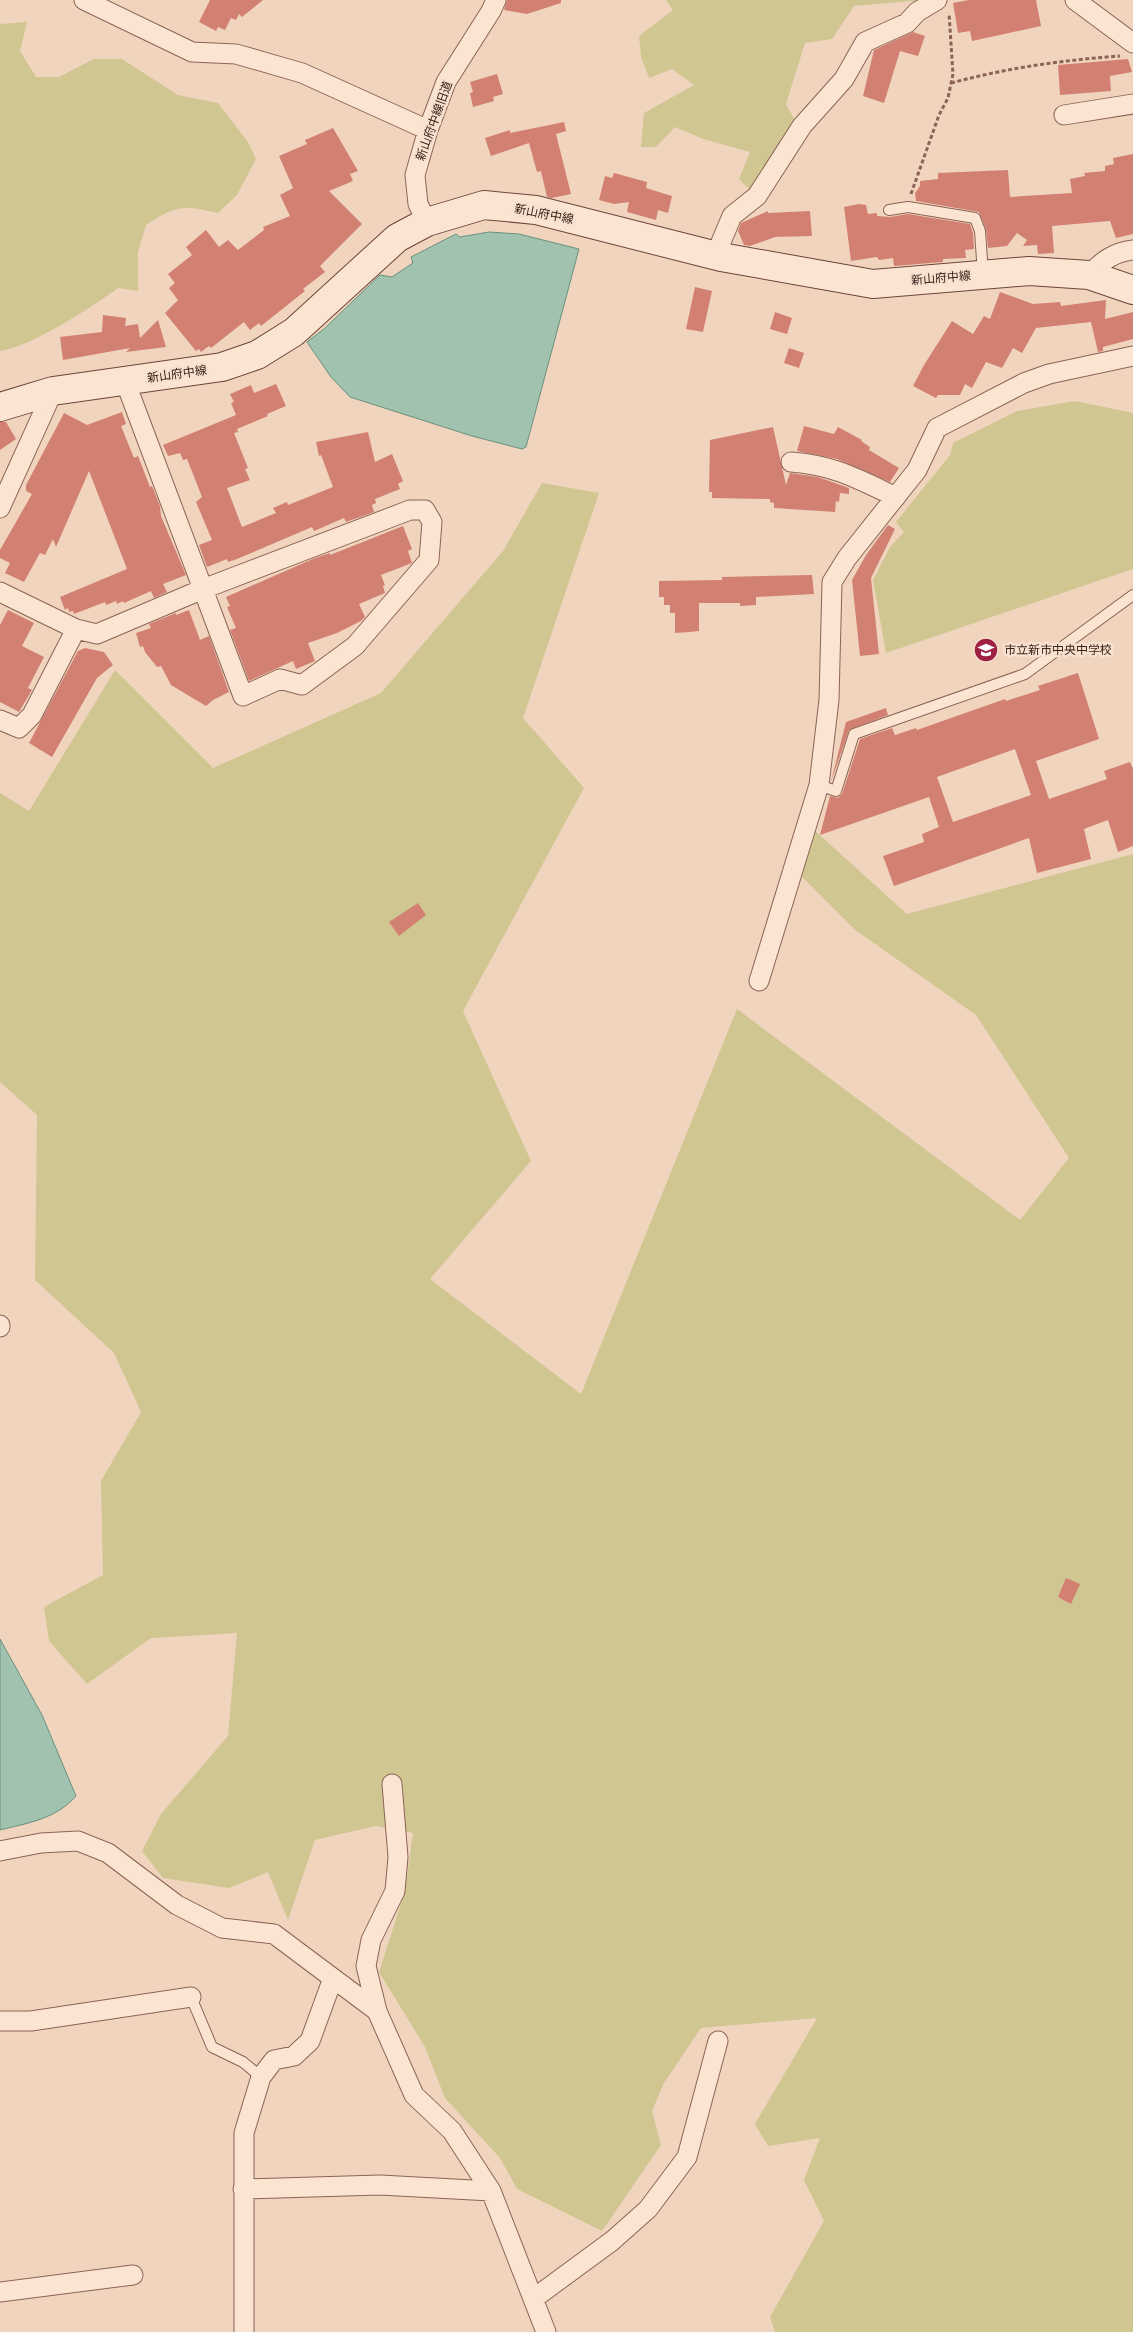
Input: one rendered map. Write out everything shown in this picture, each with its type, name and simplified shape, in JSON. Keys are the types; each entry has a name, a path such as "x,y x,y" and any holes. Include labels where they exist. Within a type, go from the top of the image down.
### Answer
{"main road":[{"name":"新山府中線","path":"0,407 53,391 222,368 257,355 294,332 398,238 426,222 484,205 536,210 721,257 873,284 1029,271 1089,275 1133,290"}],"street":[{"path":"84,0 192,52 236,54 302,73 428,130"},
{"name":"新山府中線旧道","path":"426,222 418,204 415,175 428,130 446,82 491,12 496,0"},
{"path":"1075,0 1128,49"},
{"path":"721,257 721,242 732,216 757,196 802,126 844,79 865,42 907,23 916,12 943,5"},
{"path":"1064,115 1133,104"},
{"path":"1089,275 1103,260 1124,251 1133,250"},
{"path":"759,981 819,785 829,700 832,582 847,558 917,470 936,428 1024,383 1049,374 1133,356"},
{"path":"0,592 76,629 97,634 203,589 410,510 425,510 432,522 429,560 355,646 302,685 280,678 243,696 203,589 125,382"},
{"path":"0,508 53,391"},
{"path":"791,462 845,472 896,497"},
{"path":"0,720 19,728 32,715 76,629"},
{"path":"392,1784 398,1857 395,1891 371,1940 366,1966 377,2011 414,2095 452,2131 491,2191 546,2332"},
{"path":"0,1851 41,1843 78,1841 108,1853 177,1905 222,1928 274,1934 377,2011"},
{"path":"244,2332 244,2133 261,2077 274,2060 294,2056 310,2041 333,1978"},
{"path":"0,2022 31,2022 191,1997"},
{"path":"533,2298 612,2241 648,2209 687,2158 718,2041"},
{"path":"243,2189 380,2185 491,2191"},
{"path":"0,2292 133,2275"}],"lane":[{"path":"889,210 908,207 975,218 980,231 983,275"},
{"path":"819,785 836,791 854,734 1025,674 1133,594"},
{"path":"191,1997 212,2047 243,2062 261,2077"}],"path":[{"path":"908,207 916,178 939,115 948,98 953,74 943,5"},
{"path":"951,83 990,73 1128,49"}],"shaded area":[{"path":"666,0 923,0 854,6 832,39 805,43 786,104 799,128 755,195 739,179 750,152 703,139 675,127 656,147 641,147 644,113 694,85 672,69 649,78 641,57 639,36 673,10"},
{"path":"27,22 20,51 36,77 59,77 94,59 122,59 178,95 218,103 248,142 256,159 237,195 218,213 180,208 146,225 138,252 138,291 118,288 44,334 13,348 0,351 0,24"},
{"path":"489,232 519,234 579,249 526,447 522,449 472,436 350,397 331,377 307,342 325,328 380,275 392,277 413,263 411,257 456,234 460,237"},
{"path":"1075,401 1133,413 1133,569 886,653 873,580 890,547 904,532 896,522 950,455 953,443 1017,411"},
{"path":"542,483 599,493 523,718 584,788 463,1011 531,1161 430,1279 581,1394 737,1009 1020,1220 1069,1158 976,1015 854,929 802,877 813,829 907,914 1133,854 1133,2332 775,2332 770,2317 824,2221 804,2180 820,2138 768,2146 755,2124 817,2018 701,2028 664,2083 652,2111 661,2145 602,2231 517,2189 500,2158 445,2098 425,2047 379,1972 405,1891 413,1833 376,1826 315,1840 288,1920 268,1872 229,1888 163,1878 142,1851 161,1814 228,1736 237,1633 151,1638 87,1684 49,1641 44,1607 103,1575 101,1481 141,1412 114,1353 35,1280 37,1115 0,1082 0,793 29,811 115,670 213,768 381,693 503,551"},
{"path":"0,1639 42,1715 76,1796 68,1804 51,1815 0,1830"}],"building":[{"path":"210,0 263,0 242,17 239,14 236,20 231,18 225,30 218,27 216,31 199,22"},
{"path":"507,0 561,0 561,3 527,14 504,10"},
{"path":"969,0 1036,0 1041,26 972,41 970,31 958,33 953,3"},
{"path":"913,32 925,36 918,56 900,51 884,103 863,96 874,50"},
{"path":"1128,59 1132,72 1110,76 1111,91 1060,95 1058,65"},
{"path":"497,74 503,94 493,97 494,101 473,107 470,93 473,92 470,82"},
{"path":"564,122 566,131 556,134 571,194 552,198 547,197 541,171 537,172 529,143 491,156 485,138 510,130 510,133"},
{"path":"333,128 358,171 350,174 353,181 329,191 362,224 320,266 325,272 303,289 305,291 261,326 259,323 250,330 244,322 211,348 209,346 201,352 199,349 196,351 165,313 178,300 169,288 175,283 168,274 192,255 186,247 206,230 219,247 228,240 238,250 264,230 263,227 290,216 280,195 293,188 279,156 307,144 305,140"},
{"path":"1133,154 1133,234 1116,238 1110,221 1052,226 1054,253 1038,254 1037,245 1023,246 1027,240 1017,233 1007,246 988,248 986,229 979,212 916,201 915,193 920,186 920,181 938,179 938,173 1008,170 1010,197 1072,193 1070,179 1085,176 1084,173 1105,171 1105,166 1114,164 1113,158"},
{"path":"614,173 647,182 646,188 672,196 668,213 658,210 656,220 627,212 629,202 614,204 599,200 605,176 612,178"},
{"path":"859,204 866,205 868,214 877,213 877,216 890,217 908,214 970,224 973,233 974,249 965,250 966,258 943,259 943,262 894,266 893,258 879,260 877,257 851,261 844,207"},
{"path":"768,211 768,213 810,211 812,236 775,237 750,246 744,245 738,231 741,223"},
{"path":"695,287 712,291 703,332 686,329"},
{"path":"1000,292 1033,304 1060,302 1061,306 1106,300 1105,319 1133,312 1133,339 1103,347 1103,351 1098,352 1091,322 1036,328 1022,353 1013,348 1002,368 986,362 972,388 965,384 960,395 938,395 936,398 913,386 952,321 973,334 984,316 990,319"},
{"path":"775,312 792,318 787,334 770,329"},
{"path":"103,315 126,318 125,326 138,324 140,338 158,320 166,347 126,352 130,348 63,360 60,337 102,332"},
{"path":"789,348 804,353 799,368 784,363"},
{"path":"276,384 286,406 237,429 238,432 234,433 248,468 245,469 250,480 227,488 242,527 276,513 273,508 287,502 288,505 333,487 321,455 319,456 316,442 368,432 375,462 392,454 403,481 398,484 400,489 375,499 376,503 372,505 374,512 346,522 344,518 314,531 312,527 237,559 228,562 227,559 207,567 199,545 212,540 196,502 202,497 187,459 183,460 180,453 168,456 163,445 236,415 231,403 234,402 230,394 251,385 254,393"},
{"path":"122,412 126,424 121,426 134,458 138,456 150,487 152,486 160,506 161,516 186,575 163,584 167,592 154,598 151,591 124,603 123,601 117,604 116,601 106,605 105,602 74,614 73,611 69,612 68,608 65,610 60,597 127,569 89,471 56,547 53,539 45,555 40,553 24,582 5,573 10,563 0,558 0,550 32,494 26,491 26,485 64,413 87,425"},
{"path":"0,422 6,422 16,439 0,450"},
{"path":"804,426 834,434 838,427 862,440 870,447 869,450 899,468 890,482 837,459 797,451"},
{"path":"773,427 786,485 790,473 818,477 849,488 849,494 840,493 839,502 836,501 835,512 774,508 774,503 770,502 770,499 712,498 712,492 709,492 710,440"},
{"path":"888,525 895,529 871,578 879,654 860,656 852,580 866,555"},
{"path":"403,526 412,549 408,551 412,563 381,575 385,585 383,586 385,593 359,604 365,617 337,633 308,643 315,661 296,669 293,661 249,681 230,630 236,628 227,607 230,606 226,597 315,558 330,553 330,555"},
{"path":"812,575 814,594 756,597 756,605 740,606 740,603 699,603 699,631 675,633 675,613 670,613 670,605 664,605 664,597 659,597 659,581 722,580 722,577"},
{"path":"8,610 34,623 22,646 44,657 28,688 32,690 19,712 0,702 0,625"},
{"path":"189,610 200,640 209,636 229,692 206,706 171,685 161,666 157,667 145,652 143,646 140,647 136,633 151,628 149,624"},
{"path":"85,648 104,652 113,665 97,678 52,757 29,743 78,651"},
{"path":"1078,673 1099,739 1036,761 1049,799 1107,779 1104,771 1130,762 1133,769 1133,846 1118,852 1108,820 1084,829 1091,859 1037,873 1029,838 894,886 883,856 924,842 922,834 939,827 929,797 820,835 830,796 838,798 842,794 860,739 892,728 895,735 916,728 917,730 1005,699 1006,701 1040,690 1038,686","holes":["1015,749 1031,795 953,822 937,777"]},
{"path":"886,708 888,715 849,730 831,782 846,722"},
{"path":"418,903 426,915 399,936 389,922"},
{"path":"1066,1578 1080,1584 1071,1604 1058,1597"}],"place":[{"name":"市立新市中央中学校","path":"986,650"}]}
